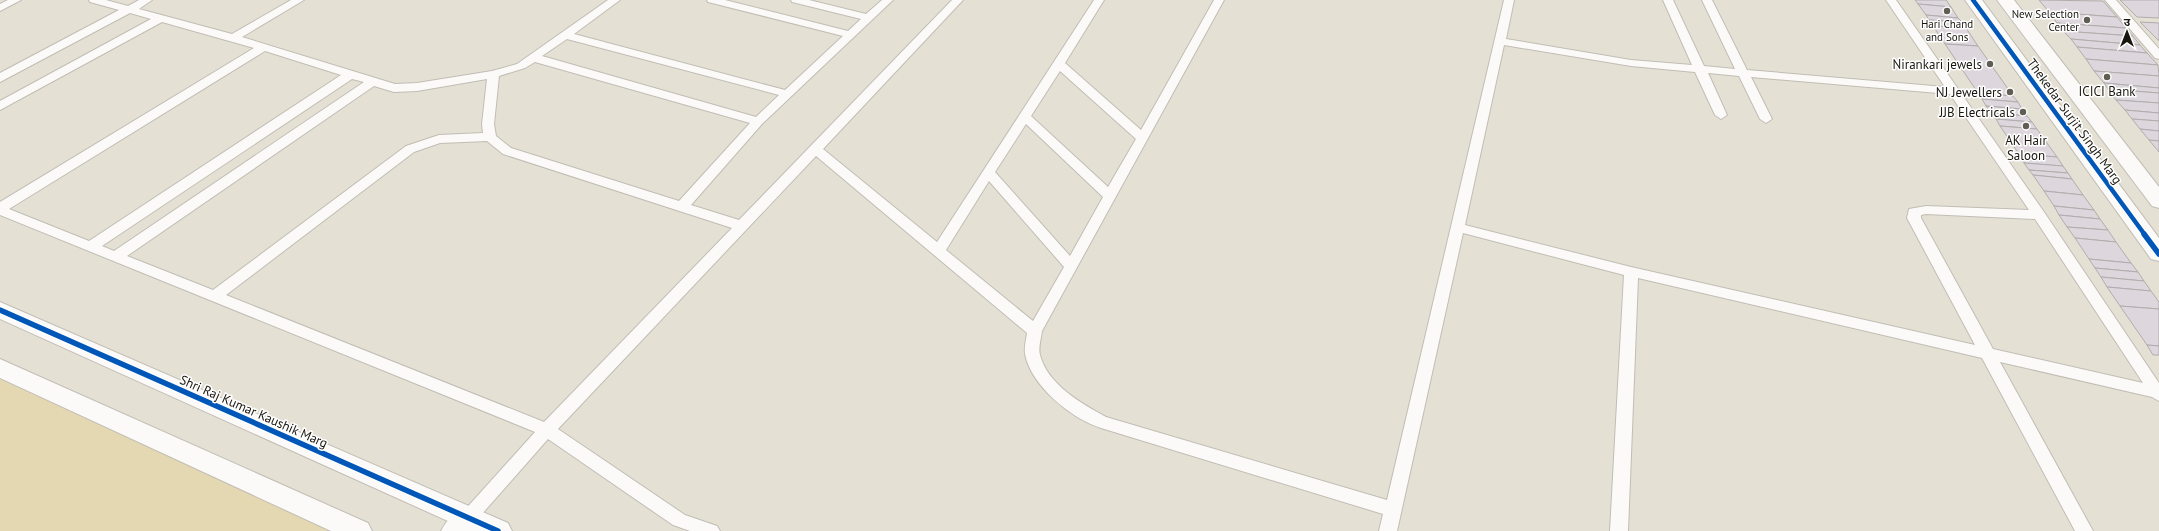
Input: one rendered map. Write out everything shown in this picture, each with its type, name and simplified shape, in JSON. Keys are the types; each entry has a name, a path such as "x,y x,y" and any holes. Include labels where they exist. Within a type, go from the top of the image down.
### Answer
{"street":[{"name":"Thekedar Surjit Singh Marg","path":"1973,0 2159,254"},
{"name":"Thekedar Surjit Singh Marg","path":"2004,0 2159,201"},
{"name":"Shri Raj Kumar Kaushik Marg","path":"0,310 461,524 498,531"},
{"path":"0,368 358,531"}],"lane":[{"path":"0,8 16,0"},
{"path":"94,0 233,38 394,88 404,88 493,74 522,66 615,0"},
{"path":"0,78 147,0"},
{"path":"233,38 299,0"},
{"path":"712,0 851,35"},
{"path":"796,0 869,18"},
{"path":"682,207 758,121 888,0"},
{"path":"461,524 547,430 958,0"},
{"path":"938,251 1099,0"},
{"path":"1219,0 1035,331 1033,355 1047,384 1076,408 1102,422 1392,509"},
{"path":"1388,531 1509,0"},
{"path":"1668,0 1721,115"},
{"path":"1707,0 1766,119"},
{"path":"1891,0 2039,215 2158,393"},
{"path":"2110,0 2159,56"},
{"path":"0,106 161,18"},
{"path":"566,35 787,94"},
{"path":"1500,41 1630,63 1954,91"},
{"path":"0,209 264,48"},
{"path":"535,58 758,121"},
{"path":"1058,64 1142,138"},
{"path":"490,137 488,124 493,74"},
{"path":"91,246 349,75"},
{"path":"116,256 372,82"},
{"path":"1024,117 1110,196"},
{"path":"215,296 410,149 439,139 490,137 507,151 742,226"},
{"path":"815,149 1035,331"},
{"path":"988,172 1071,266"},
{"path":"0,209 547,430 679,520 712,531"},
{"path":"2039,215 1926,210 1914,212 1918,227 2084,531"},
{"path":"1456,228 1631,272 1987,352 2158,393"},
{"path":"1619,531 1631,272"}],"shaded area":[{"path":"0,373 339,531 0,531"}],"building":[{"path":"1915,0 1946,0 1951,7 1918,4"},
{"path":"2039,0 2103,1 2117,17 2049,12"},
{"path":"2120,0 2159,0 2159,18 2137,17"},
{"path":"1918,4 1951,7 1958,18 1926,15"},
{"name":"New Selection Center","path":"2049,12 2117,17 2126,28 2057,23"},
{"path":"1926,15 1958,18 1962,22 1929,20"},
{"path":"1929,20 1962,22 1966,28 1933,26"},
{"path":"2140,22 2159,23 2159,41"},
{"path":"2057,23 2126,28 2133,36 2063,31"},
{"path":"1933,26 1966,28 1978,46 1945,44"},
{"path":"2063,31 2133,36 2140,45 2071,39"},
{"path":"2071,39 2140,45 2147,53 2077,47"},
{"path":"1945,44 1978,46 2013,96 1978,93"},
{"path":"2077,47 2147,53 2158,65 2086,59"},
{"path":"2086,59 2158,65 2159,76 2094,71"},
{"path":"2094,71 2159,76 2159,88 2104,83"},
{"path":"2104,83 2159,88 2159,93 2108,89"},
{"path":"2108,89 2159,93 2159,103 2116,100"},
{"path":"1978,93 2013,96 2018,102 1982,99"},
{"path":"1982,99 2018,102 2022,109 1986,106"},
{"path":"2116,100 2159,103 2159,113 2125,110"},
{"path":"1986,106 2022,109 2027,116 1991,113"},
{"path":"2125,110 2159,113 2159,121 2132,119"},
{"path":"1991,113 2027,116 2032,122 1996,119"},
{"path":"1996,119 2032,122 2037,129 2000,126"},
{"path":"2132,119 2159,121 2159,131 2140,129"},
{"path":"2000,126 2037,129 2057,157 2019,154"},
{"path":"2140,129 2159,131 2159,141 2149,140"},
{"path":"2149,140 2159,141 2159,152"},
{"path":"2019,154 2057,157 2063,166 2024,163"},
{"path":"2024,163 2063,166 2068,173 2029,170"},
{"path":"2029,170 2068,173 2072,179 2033,175"},
{"path":"2033,175 2072,179 2083,195 2044,191"},
{"path":"2044,191 2083,195 2094,210 2054,206"},
{"path":"2054,206 2094,210 2100,219 2059,215"},
{"path":"2059,215 2100,219 2108,230 2067,227"},
{"path":"2067,227 2108,230 2116,242 2075,238"},
{"path":"2075,238 2116,242 2131,263 2089,259"},
{"path":"2089,259 2131,263 2138,272 2095,268"},
{"path":"2095,268 2138,272 2144,281 2101,277"},
{"path":"2101,277 2144,281 2151,291 2107,287"},
{"path":"2107,287 2151,291 2159,302 2159,309 2120,306"},
{"path":"2120,306 2159,309 2159,346 2147,345"},
{"path":"2147,345 2159,346 2159,355 2153,355"}],"cycle path":[{"path":"1973,0 2159,254"},
{"path":"0,310 498,531"}],"place":[{"name":"Hari Chand and Sons","path":"1947,11"},
{"name":"New Selection Center","path":"2087,20"},
{"name":"Nirankari jewels","path":"1990,64"},
{"name":"ICICI Bank","path":"2107,77"},
{"name":"NJ Jewellers","path":"2010,92"},
{"name":"JJB Electricals","path":"2023,112"},
{"name":"AK Hair Saloon","path":"2026,126"}]}
